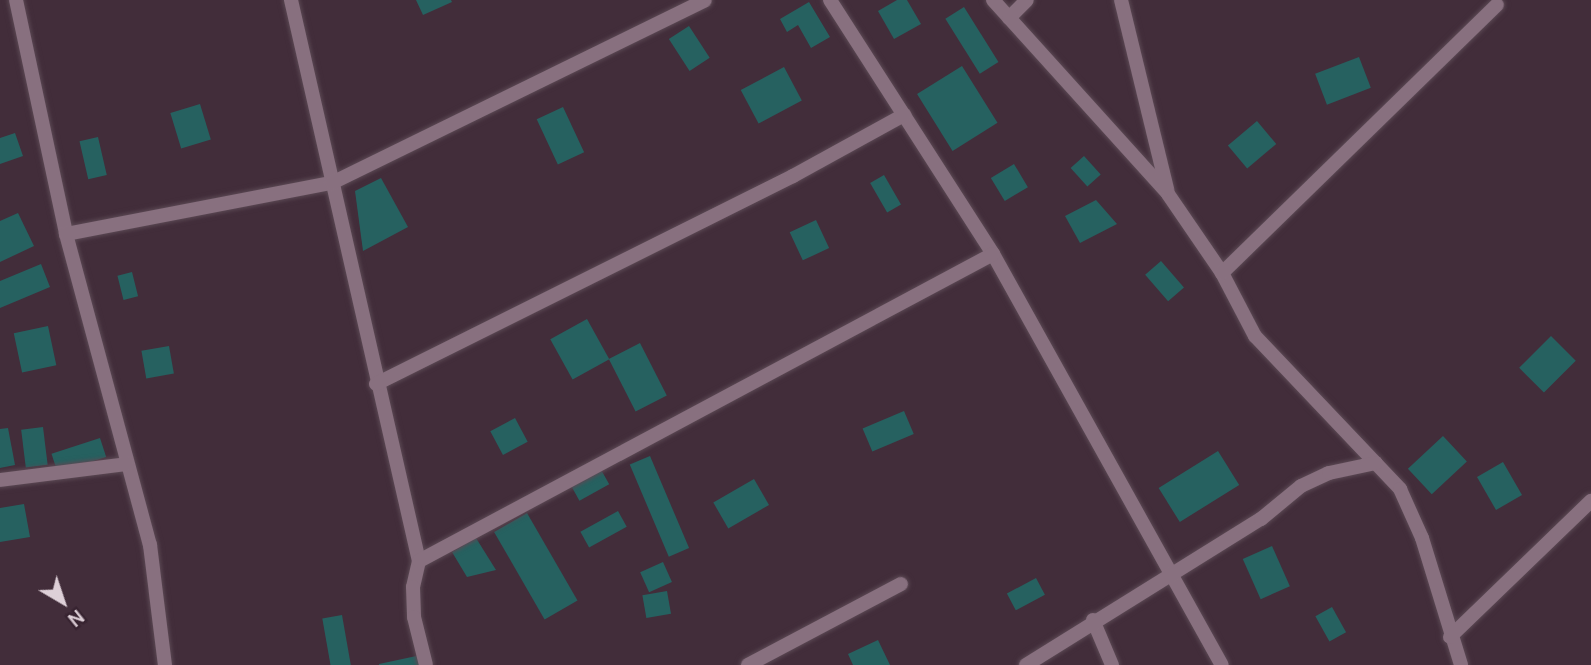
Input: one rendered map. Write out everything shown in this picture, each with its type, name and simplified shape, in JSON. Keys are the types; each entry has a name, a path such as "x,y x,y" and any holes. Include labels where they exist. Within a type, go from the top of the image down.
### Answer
{"street":[{"path":"16,0 66,234 150,545 165,665"},
{"path":"291,0 376,384 419,561 413,587 414,617 426,665"},
{"path":"66,234 332,183 705,0"},
{"path":"830,0 992,254 1222,665"},
{"path":"993,0 1168,194 1222,273 1255,336 1401,489 1422,538 1450,637 1461,665"},
{"path":"1009,18 1027,0"},
{"path":"1121,0 1168,194"},
{"path":"1222,273 1497,5"},
{"path":"376,384 793,176 904,115"},
{"path":"419,561 992,254"},
{"path":"1026,665 1093,620 1261,519 1301,486 1329,473 1376,463"},
{"path":"0,480 127,464"},
{"path":"1450,637 1591,501"},
{"path":"748,665 901,584"},
{"path":"1093,620 1112,665"}],"building":[{"path":"416,0 451,0 452,2 423,15"},
{"path":"897,0 907,0 921,24 894,39 878,11"},
{"path":"809,2 830,37 811,48 798,25 787,32 780,19"},
{"path":"964,7 998,62 980,74 945,19"},
{"path":"689,26 710,58 690,71 669,39"},
{"path":"1359,57 1371,88 1327,105 1315,74"},
{"path":"962,66 998,123 953,151 917,94"},
{"path":"784,67 802,101 759,124 741,90"},
{"path":"200,104 211,139 181,148 170,113"},
{"path":"563,107 584,152 558,165 537,119"},
{"path":"1257,121 1276,144 1247,168 1228,145"},
{"path":"15,133 23,156 0,164 0,138"},
{"path":"98,137 107,175 88,179 79,141"},
{"path":"1084,156 1101,175 1087,187 1071,168"},
{"path":"1014,164 1028,187 1005,201 991,178"},
{"path":"884,175 901,204 887,212 870,183"},
{"path":"381,178 408,227 363,251 355,191"},
{"path":"1096,200 1117,224 1080,243 1065,216"},
{"path":"18,213 34,246 0,262 0,221"},
{"path":"816,220 829,248 803,260 790,232"},
{"path":"1161,261 1184,287 1168,301 1145,275"},
{"path":"41,264 50,287 0,308 0,281"},
{"path":"132,272 138,296 123,300 117,276"},
{"path":"587,319 609,359 573,380 550,339"},
{"path":"48,326 56,365 22,372 14,333"},
{"path":"1551,336 1576,361 1544,393 1519,368"},
{"path":"640,343 667,396 636,411 609,359"},
{"path":"169,346 174,374 146,378 141,351"},
{"path":"904,411 914,434 872,452 863,429"},
{"path":"515,418 528,442 503,455 490,431"},
{"path":"43,427 48,465 26,467 21,430"},
{"path":"8,428 15,465 0,468 0,429"},
{"path":"1443,436 1467,462 1432,494 1408,469"},
{"path":"100,438 106,457 58,473 51,454"},
{"path":"1218,451 1239,485 1180,522 1159,488"},
{"path":"650,456 689,548 669,557 630,465"},
{"path":"1503,462 1522,495 1496,510 1477,477"},
{"path":"599,466 609,484 579,501 569,482"},
{"path":"754,479 769,505 728,528 713,503"},
{"path":"24,504 30,537 0,542 0,508"},
{"path":"618,511 627,527 589,548 580,532"},
{"path":"527,513 578,600 545,619 494,532"},
{"path":"476,538 496,570 467,577 452,552"},
{"path":"1272,546 1290,586 1261,599 1243,559"},
{"path":"663,562 672,582 649,592 640,572"},
{"path":"1036,578 1045,595 1016,610 1007,593"},
{"path":"667,591 671,614 646,618 642,595"},
{"path":"1332,607 1346,632 1329,642 1315,616"},
{"path":"342,615 351,665 331,665 322,618"},
{"path":"878,640 890,665 853,665 848,654"},
{"path":"421,655 424,665 379,665 379,664"}]}
